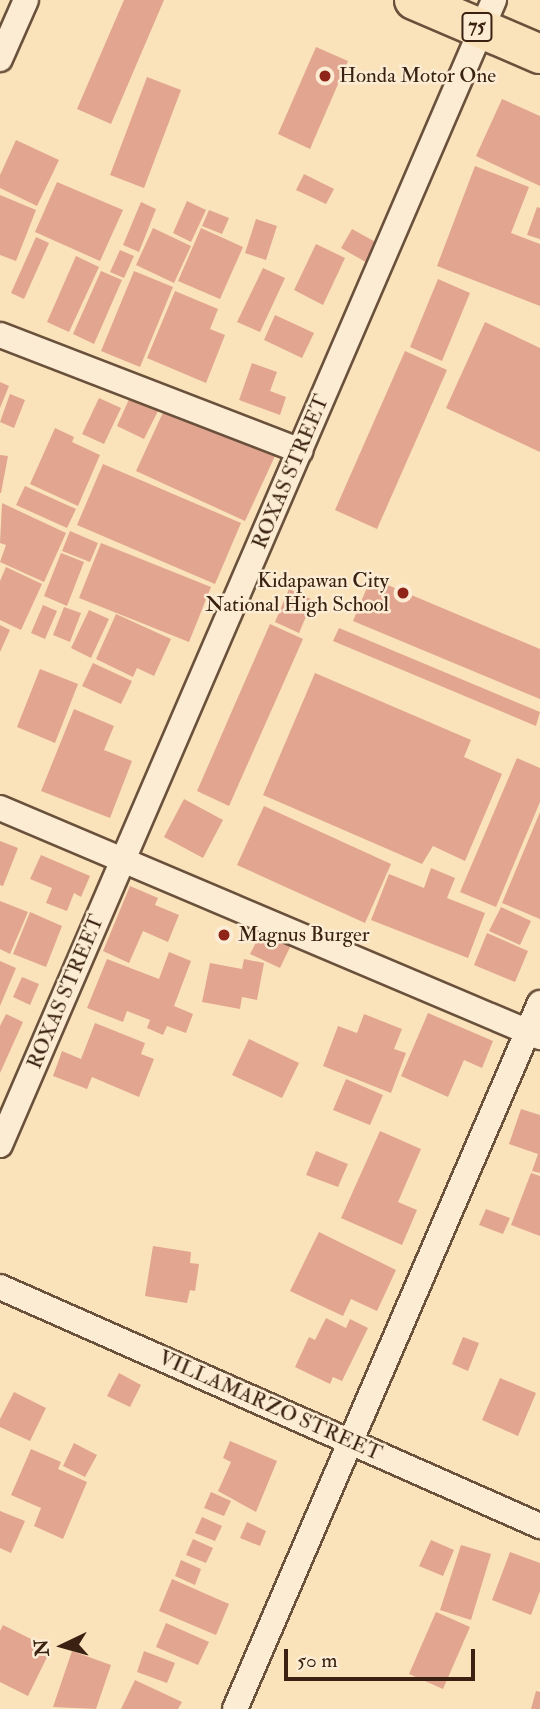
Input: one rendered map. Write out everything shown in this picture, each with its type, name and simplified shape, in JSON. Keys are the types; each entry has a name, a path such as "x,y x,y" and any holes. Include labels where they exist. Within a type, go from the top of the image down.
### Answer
{"highway":[{"name":"75","path":"414,0 488,15 540,54"}],"street":[{"path":"0,59 26,0"},
{"name":"ROXAS STREET","path":"0,1145 488,15"},
{"path":"0,335 300,451"},
{"path":"0,808 534,1034"},
{"path":"235,1709 349,1441 534,1034 540,1003"},
{"name":"VILLAMARZO STREET","path":"0,1287 540,1526"}],"building":[{"path":"124,0 164,0 111,124 77,109"},
{"path":"316,47 348,61 310,149 278,134"},
{"path":"147,77 181,90 144,188 110,175"},
{"path":"502,99 540,116 540,186 476,156"},
{"path":"16,140 59,160 37,206 0,188 0,175"},
{"path":"475,166 529,187 511,233 540,244 540,306 437,266"},
{"path":"304,174 334,189 326,204 296,190"},
{"path":"57,182 123,210 100,261 35,232"},
{"path":"0,195 36,210 16,261 0,255"},
{"path":"187,201 206,210 191,242 173,233"},
{"path":"141,202 156,209 139,252 123,245"},
{"path":"537,207 540,208 540,239 527,235"},
{"path":"209,210 229,218 222,234 202,226"},
{"path":"256,219 277,226 266,260 245,253"},
{"path":"153,228 191,246 174,283 136,265"},
{"path":"201,228 243,247 220,299 178,281"},
{"path":"352,229 381,245 371,265 341,248"},
{"path":"36,237 49,243 24,299 11,293"},
{"path":"316,244 345,258 323,305 294,290"},
{"path":"120,250 134,256 124,278 110,272"},
{"path":"76,256 99,267 69,332 47,322"},
{"path":"263,268 285,278 260,332 237,322"},
{"path":"101,271 122,280 94,344 73,334"},
{"path":"134,271 173,287 140,367 101,351"},
{"path":"438,279 470,293 442,361 410,347"},
{"path":"175,291 218,309 210,329 225,335 206,383 147,358"},
{"path":"275,315 314,333 302,358 264,340"},
{"path":"485,322 540,348 540,452 446,408"},
{"path":"405,351 447,370 377,529 335,510"},
{"path":"252,363 277,372 270,391 286,397 280,415 239,400"},
{"path":"0,382 9,386 0,408"},
{"path":"10,394 25,400 14,428 0,422"},
{"path":"130,397 158,411 144,439 117,426"},
{"path":"99,398 121,408 104,444 82,434"},
{"path":"166,406 275,456 245,521 136,471"},
{"path":"55,428 74,437 72,442 100,455 78,506 30,484"},
{"path":"0,455 8,456 1,493 0,493"},
{"path":"103,464 241,523 215,584 77,525"},
{"path":"25,486 76,509 67,528 16,505"},
{"path":"2,503 66,533 44,582 0,562 6,545 0,543"},
{"path":"70,531 98,543 90,562 62,551"},
{"path":"101,543 211,587 189,642 79,598"},
{"path":"61,553 84,562 67,606 44,596"},
{"path":"6,567 42,584 21,630 0,620 0,581"},
{"path":"371,578 540,649 540,699 353,621"},
{"path":"289,589 313,600 299,633 275,622"},
{"path":"43,605 57,611 45,639 31,633"},
{"path":"64,607 81,613 70,642 53,635"},
{"path":"89,610 109,619 91,658 71,648"},
{"path":"116,614 171,639 154,676 137,668 133,677 96,659"},
{"path":"270,624 303,639 229,806 197,791"},
{"path":"0,625 10,630 0,652"},
{"path":"339,628 540,712 536,726 333,641"},
{"path":"93,663 132,681 121,704 82,686"},
{"path":"40,669 78,684 55,743 17,727"},
{"path":"315,673 471,740 464,757 502,774 465,861 433,846 422,864 263,795"},
{"path":"74,709 114,726 104,750 132,761 110,818 41,791"},
{"path":"517,758 540,768 540,802 496,907 460,892"},
{"path":"184,799 223,820 203,858 164,837"},
{"path":"264,806 391,864 365,923 237,865"},
{"path":"540,812 540,919 502,903"},
{"path":"0,841 18,848 3,886 0,885"},
{"path":"41,855 90,876 81,897 74,893 67,911 46,903 52,888 30,879"},
{"path":"431,868 455,878 447,898 485,913 468,958 371,920 389,874 424,888"},
{"path":"130,886 158,898 155,905 179,915 168,942 143,931 129,963 103,951"},
{"path":"0,901 28,912 10,954 0,949"},
{"path":"501,907 531,921 520,945 489,931"},
{"path":"30,912 62,926 46,967 13,954"},
{"path":"263,929 292,943 280,968 250,954"},
{"path":"487,933 528,951 515,982 474,965"},
{"path":"169,952 191,961 174,1006 193,1014 186,1033 167,1026 163,1035 147,1028 150,1020 127,1011 123,1022 87,1008 107,959 159,979"},
{"path":"244,959 264,963 257,1000 242,997 240,1009 202,1002 210,963 242,969"},
{"path":"0,961 16,968 0,1006"},
{"path":"22,977 39,984 30,1005 13,997"},
{"path":"428,1013 493,1041 482,1068 464,1060 448,1097 401,1076"},
{"path":"6,1014 23,1022 0,1073 0,1026"},
{"path":"364,1014 402,1029 394,1049 406,1053 391,1093 323,1066 338,1026 357,1033"},
{"path":"95,1023 145,1043 141,1054 154,1059 139,1097 92,1077 87,1089 53,1076 62,1051 81,1059"},
{"path":"249,1039 299,1063 282,1098 232,1075"},
{"path":"346,1079 383,1095 370,1125 333,1110"},
{"path":"521,1109 540,1115 540,1173 532,1171 538,1154 509,1144"},
{"path":"380,1131 421,1149 398,1202 417,1210 402,1245 341,1218"},
{"path":"316,1151 348,1164 338,1187 306,1175"},
{"path":"531,1173 540,1176 540,1236 511,1225"},
{"path":"486,1209 510,1218 503,1234 479,1225"},
{"path":"319,1232 396,1270 377,1311 351,1299 343,1316 290,1291"},
{"path":"153,1246 191,1252 190,1263 199,1264 195,1291 190,1290 187,1303 145,1296"},
{"path":"326,1318 346,1328 350,1319 368,1328 342,1381 333,1377 330,1384 295,1367 309,1337 315,1340"},
{"path":"463,1337 479,1343 468,1371 452,1364"},
{"path":"119,1373 141,1385 130,1407 107,1396"},
{"path":"500,1378 536,1393 518,1436 482,1420"},
{"path":"14,1392 46,1408 30,1441 0,1427 0,1419"},
{"path":"230,1441 277,1461 256,1512 218,1491 231,1462 223,1458"},
{"path":"74,1443 97,1455 85,1477 63,1466"},
{"path":"31,1449 61,1462 58,1469 87,1482 63,1539 34,1526 41,1508 11,1495"},
{"path":"211,1492 231,1501 224,1516 204,1508"},
{"path":"0,1511 25,1521 11,1553 0,1548"},
{"path":"202,1517 222,1526 215,1541 195,1533"},
{"path":"247,1522 266,1531 260,1546 240,1538"},
{"path":"193,1539 213,1548 206,1563 186,1555"},
{"path":"431,1540 454,1550 443,1576 419,1566"},
{"path":"461,1545 491,1554 471,1620 440,1610"},
{"path":"510,1552 540,1563 540,1591 531,1615 492,1600"},
{"path":"181,1560 201,1569 195,1585 175,1576"},
{"path":"172,1579 229,1604 216,1635 159,1611"},
{"path":"436,1612 470,1627 443,1689 409,1674"},
{"path":"166,1623 209,1642 198,1665 156,1647"},
{"path":"3,1625 51,1649 28,1696 0,1682 0,1631"},
{"path":"72,1651 111,1665 96,1709 53,1707"},
{"path":"144,1651 175,1663 167,1683 137,1672"},
{"path":"135,1680 182,1702 178,1709 121,1709"},
{"path":"536,1691 540,1692 540,1709 531,1709"}],"place":[{"name":"Honda Motor One","path":"325,76"},
{"name":"Kidapawan City National High School","path":"403,593"},
{"name":"Magnus Burger","path":"224,935"}]}
